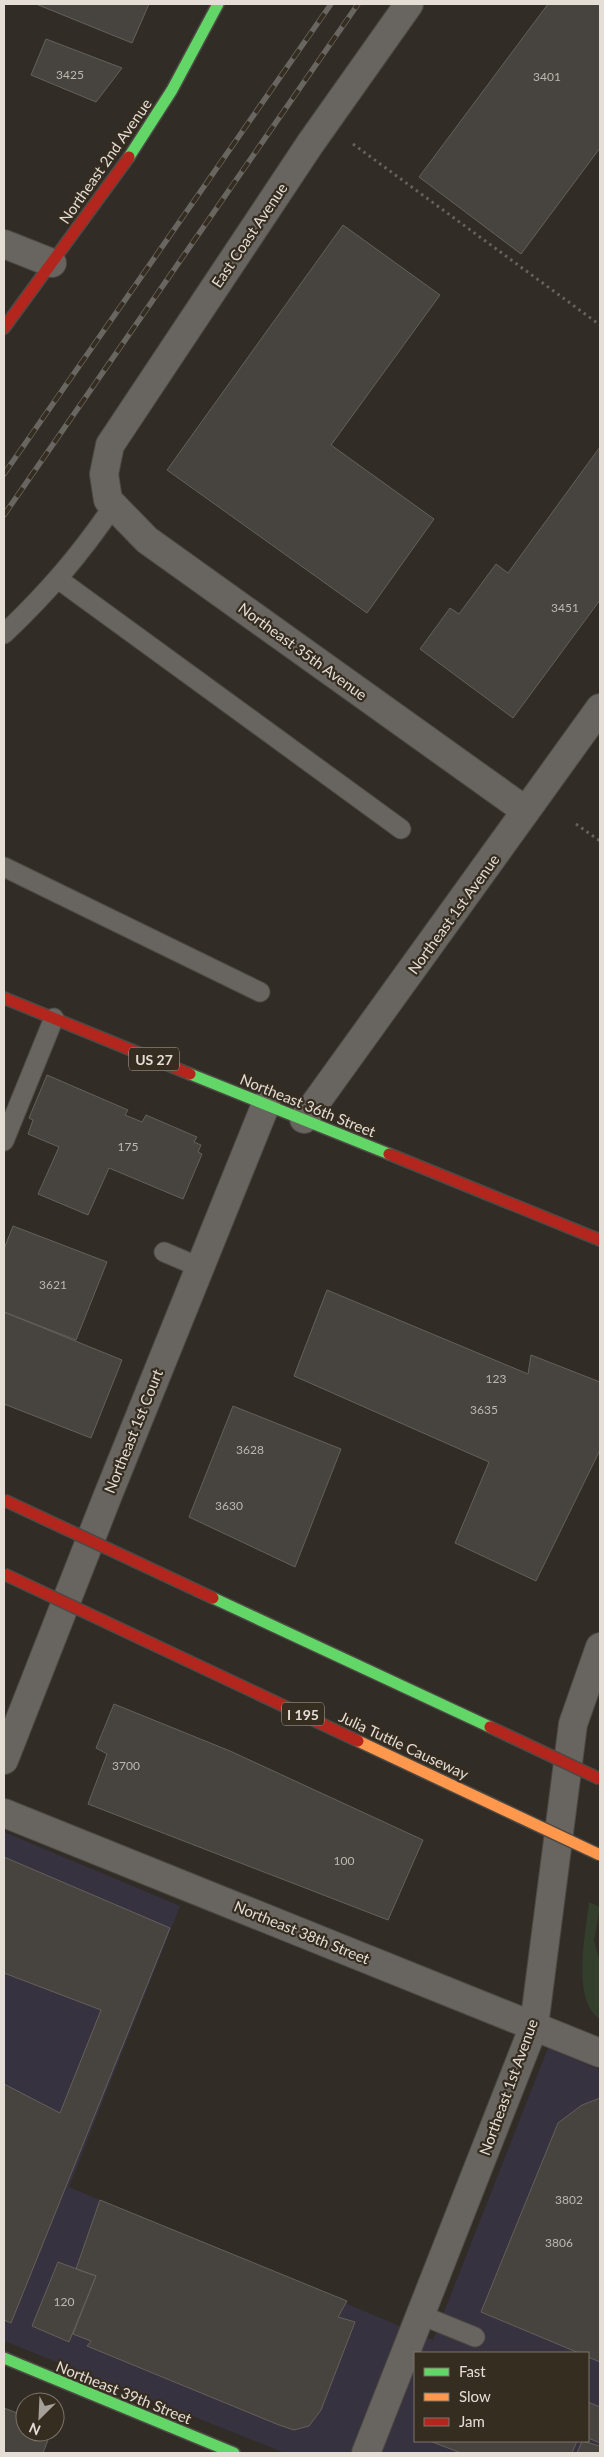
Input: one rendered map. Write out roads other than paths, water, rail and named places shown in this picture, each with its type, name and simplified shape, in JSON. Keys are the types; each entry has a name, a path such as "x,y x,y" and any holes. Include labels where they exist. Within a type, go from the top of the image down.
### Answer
{"main road":[{"name":"Northeast 2nd Avenue","path":"4,328 167,100 185,71 218,4"},
{"name":"Northeast 36th Street","path":"4,998 600,1240"},
{"path":"4,1500 600,1780"},
{"name":"Julia Tuttle Causeway","path":"4,1574 600,1856"},
{"name":"Northeast 39th Street","path":"4,2358 234,2453"}],"street":[{"name":"East Coast Avenue","path":"104,474 110,446 310,144 409,4"},
{"path":"4,244 52,263"},
{"name":"Northeast 35th Avenue","path":"104,474 108,500 147,540 526,811"},
{"name":"Northeast 1st Avenue","path":"304,1120 600,708"},
{"name":"Northeast 1st Court","path":"4,1760 199,1267 266,1104"},
{"name":"Northeast 1st Avenue","path":"366,2453 534,2026 573,1724 600,1647"},
{"name":"Northeast 38th Street","path":"4,1813 600,2053"}],"lane":[{"path":"4,634 58,579 83,550 114,505"},
{"path":"58,579 401,829"},
{"path":"4,867 260,992"},
{"path":"4,1141 54,1018"},
{"path":"164,1252 199,1267"},
{"path":"421,2315 475,2337"}],"railway":[{"path":"4,474 331,4"},
{"path":"4,515 358,4"}]}
